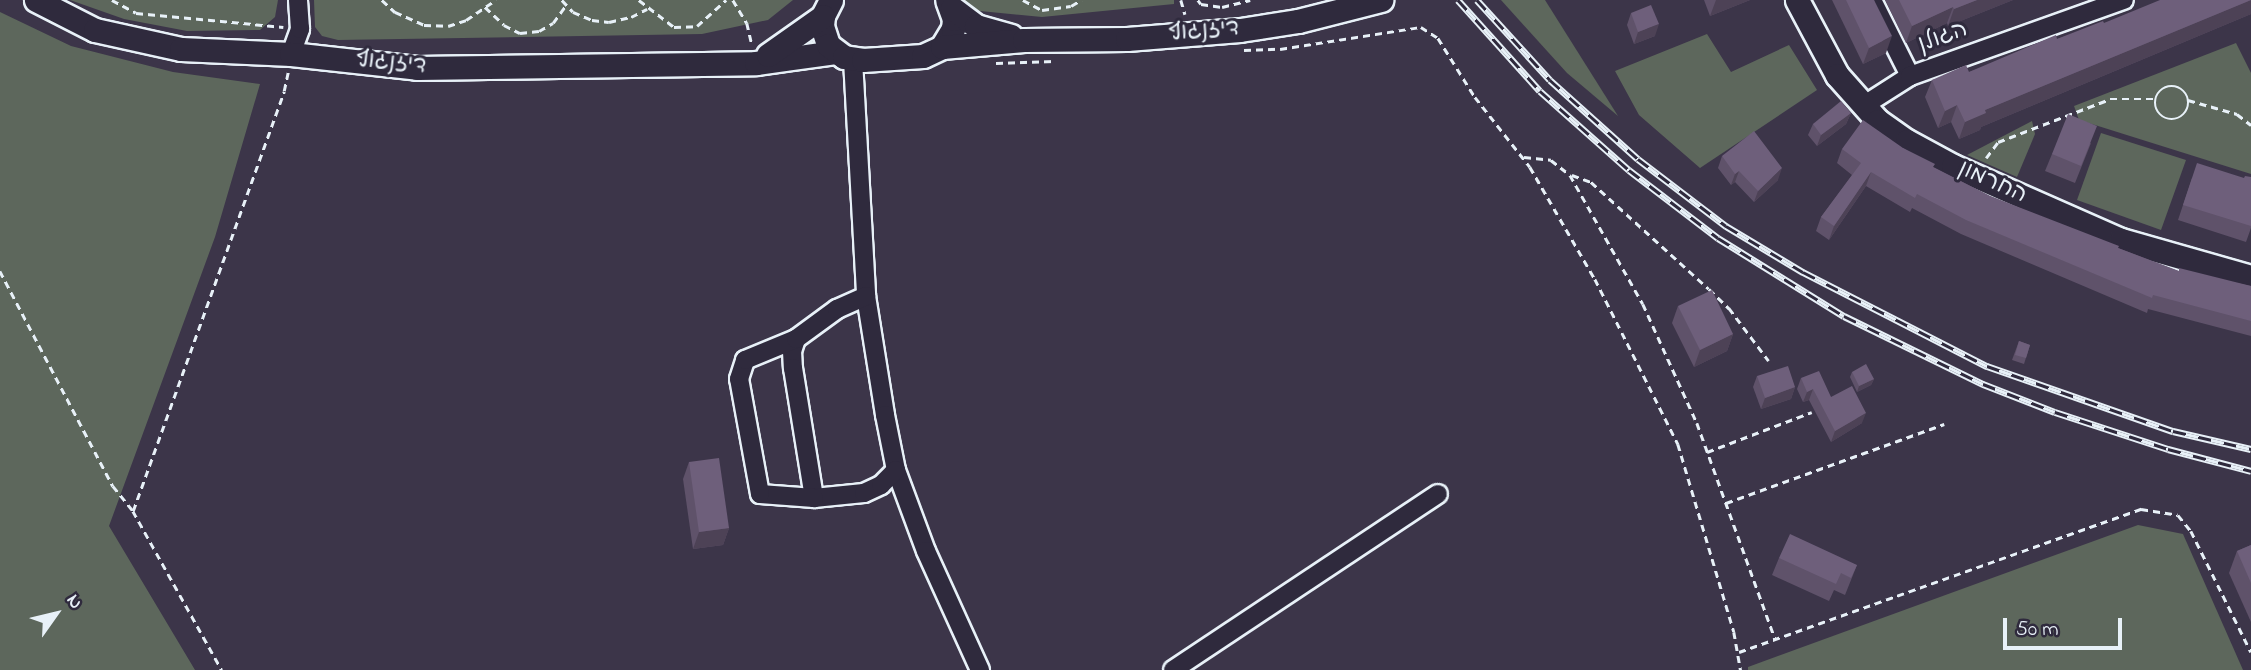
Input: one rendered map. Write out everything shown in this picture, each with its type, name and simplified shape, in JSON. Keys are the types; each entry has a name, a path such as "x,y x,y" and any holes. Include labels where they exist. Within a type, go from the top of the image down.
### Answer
{"street":[{"name":"דיזנגוף","path":"36,0 69,19 130,40 181,49 291,54 417,68 756,63 844,56 923,56 942,47 1024,40 1127,39 1240,30 1298,21 1381,0"},
{"path":"291,54 300,29 298,0"},
{"name":"החרמון","path":"1797,0 1822,53 1863,106 1907,141 1974,176 2121,240 2251,277"},
{"path":"1872,0 1910,76"},
{"name":"הגולן","path":"1863,106 1910,76 2124,0"},
{"name":"דיזנגוף","path":"949,4 976,26 1024,40"},
{"path":"942,47 953,29 949,4"},
{"path":"756,63 827,8"},
{"path":"827,8 824,36 844,56 866,296 896,470 942,591 979,670"},
{"path":"866,296 837,309 796,339 745,360 739,379 760,494 814,498 864,493 880,485 896,470"},
{"path":"796,339 792,351 793,368 814,498"},
{"path":"1173,670 1438,494"}],"path":[{"path":"112,0 136,13 244,20 300,29"},
{"path":"382,0 395,12 424,25 449,26 466,20 496,0"},
{"path":"562,0 573,12 592,20 609,22 631,17 648,9"},
{"path":"639,0 674,27 696,26 726,0"},
{"path":"733,0 747,23 756,63"},
{"path":"1023,0 1042,10 1071,6 1080,0"},
{"path":"1198,0 1201,4 1222,7 1250,0"},
{"path":"485,7 504,25 520,33 539,31 553,23 566,5"},
{"path":"1421,27 1438,38 1475,97 1522,157 1595,279 1678,444 1741,670"},
{"path":"133,511 284,91 291,54"},
{"path":"2170,86 2181,89 2188,100 2187,111 2173,120 2162,117 2156,111 2155,99 2160,91 2170,86"},
{"path":"1974,176 1997,142 2110,99 2155,99"},
{"path":"2188,100 2237,114 2251,125"},
{"path":"1522,157 1552,160 1570,174 1591,182 1729,308 1769,361"},
{"path":"1570,174 1661,341 1707,452 1775,639"},
{"path":"0,271 113,486 133,511 222,670"},
{"path":"1707,452 1812,412"},
{"path":"1726,503 1944,424"},
{"path":"1738,652 2141,509 2178,515 2191,531 2251,652"}],"shaded area":[{"path":"70,0 278,0 275,17 260,30 187,31 124,19"},
{"path":"314,0 793,0 768,20 702,34 338,40 322,36 315,27"},
{"path":"963,0 1174,0 1174,4 1042,17 970,10"},
{"path":"1501,0 1545,0 1618,116 1567,73"},
{"path":"0,12 71,46 173,72 260,84 215,237 109,526 195,670 0,670"},
{"path":"1707,34 1731,72 1789,45 1817,90 1700,168 1639,115 1615,71"},
{"path":"2236,43 2251,73 2251,174 2079,120 2074,106"},
{"path":"2032,121 2035,134 2017,177 1967,155"},
{"path":"2101,133 2186,160 2161,230 2077,200"},
{"path":"2138,525 2183,534 2243,670 1748,670 1748,667"}],"building":[{"path":"1846,0 1874,0 1892,36 1869,48"},
{"path":"1899,0 1977,0 1954,9 1953,7 1912,26"},
{"path":"2160,0 2251,0 1985,110 1986,113 1965,122 1957,105 1945,111 1932,80 1966,65 1969,72 2056,35 2057,39"},
{"path":"1651,5 1659,24 1638,32 1631,13"},
{"path":"1841,101 1851,113 1821,135 1813,124"},
{"path":"2068,114 2097,126 2081,166 2052,154"},
{"path":"1863,120 1903,148 1935,164 1933,167 1990,196 2179,271 2179,268 2251,286 2251,321 2153,295 2152,298 1966,220 1917,194 1915,198 1871,172 1834,226 1821,217 1861,163 1842,149"},
{"path":"1754,131 1782,168 1758,191 1739,171 1735,174 1722,156"},
{"path":"2197,163 2244,178 2251,177 2251,226 2183,205"},
{"path":"1712,290 1733,334 1700,350 1678,306"},
{"path":"2019,341 2030,345 2026,358 2015,355"},
{"path":"1866,364 1874,379 1859,386 1852,372"},
{"path":"1788,366 1795,387 1765,398 1757,376"},
{"path":"1819,371 1831,397 1852,386 1866,413 1835,431 1813,389 1807,392 1801,378"},
{"path":"719,458 729,528 699,532 689,462"},
{"path":"1790,534 1857,565 1851,578 1841,573 1836,584 1779,558"},
{"path":"2251,545 2251,583 2237,551"}],"railway":[{"path":"1458,0 1540,91 1629,170 1718,238 1844,316 1983,384 2055,412 2168,449 2251,471"},
{"path":"1477,0 1550,80 1638,159 1726,226 1803,272 1987,366 2173,431 2251,449"}]}
